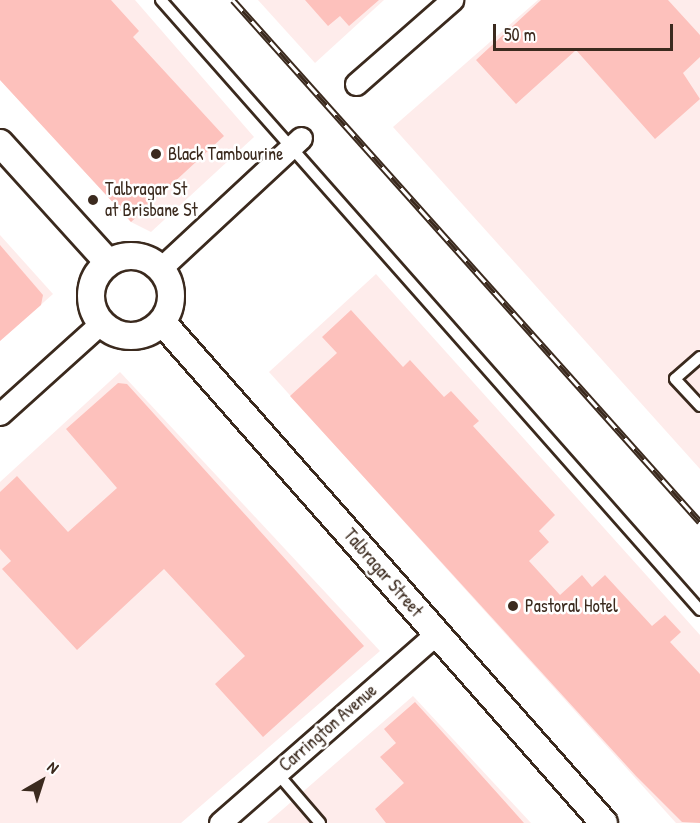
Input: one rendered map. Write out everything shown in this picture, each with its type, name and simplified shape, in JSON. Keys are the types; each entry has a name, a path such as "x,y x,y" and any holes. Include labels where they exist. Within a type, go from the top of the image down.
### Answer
{"street":[{"path":"356,84 452,0"},
{"path":"161,268 296,142"},
{"path":"0,143 108,262"},
{"path":"130,255 161,268 172,295 162,322 132,337 101,323 93,311 92,284 108,262 130,255"},
{"name":"Talbragar Street","path":"162,322 604,823"},
{"path":"0,414 101,323"},
{"name":"Carrington Avenue","path":"220,823 437,633"}],"lane":[{"path":"161,0 296,142 700,610"},
{"path":"700,357 675,379 700,406"},
{"path":"277,773 320,823"}],"shaded area":[{"path":"0,0 135,0 254,137 151,232 131,222 0,80"},
{"path":"258,0 384,0 315,63"},
{"path":"538,0 700,0 700,469 393,127"},
{"path":"0,235 53,294 0,341"},
{"path":"376,274 700,635 700,823 676,823 269,372"},
{"path":"120,372 380,651 181,823 0,823 0,482"},
{"path":"413,696 531,823 267,823"}],"building":[{"path":"0,0 111,0 139,31 133,37 224,136 131,222 0,80"},
{"path":"305,0 379,0 349,26 340,16 328,26"},
{"path":"541,0 668,0 700,35 700,57 683,73 700,99 655,139 576,50 516,104 476,60"},
{"path":"0,245 43,295 41,305 0,341"},
{"path":"351,310 403,367 410,360 444,397 451,391 479,421 473,426 555,515 539,531 549,542 529,561 560,595 582,575 592,587 605,575 652,626 665,615 681,632 670,642 700,674 700,823 682,822 636,776 290,396 337,353 322,337"},
{"path":"118,383 127,384 364,646 263,737 215,684 245,656 164,569 77,650 2,569 11,561 0,549 0,492 17,476 68,532 117,488 66,429"},
{"path":"415,702 524,823 386,823 375,809 404,783 380,757 396,743 384,729"}],"railway":[{"path":"233,0 700,522"}],"place":[{"name":"Black Tambourine","path":"156,154"},
{"name":"Talbragar St at Brisbane St","path":"93,200"},
{"name":"Pastoral Hotel","path":"513,606"}]}
